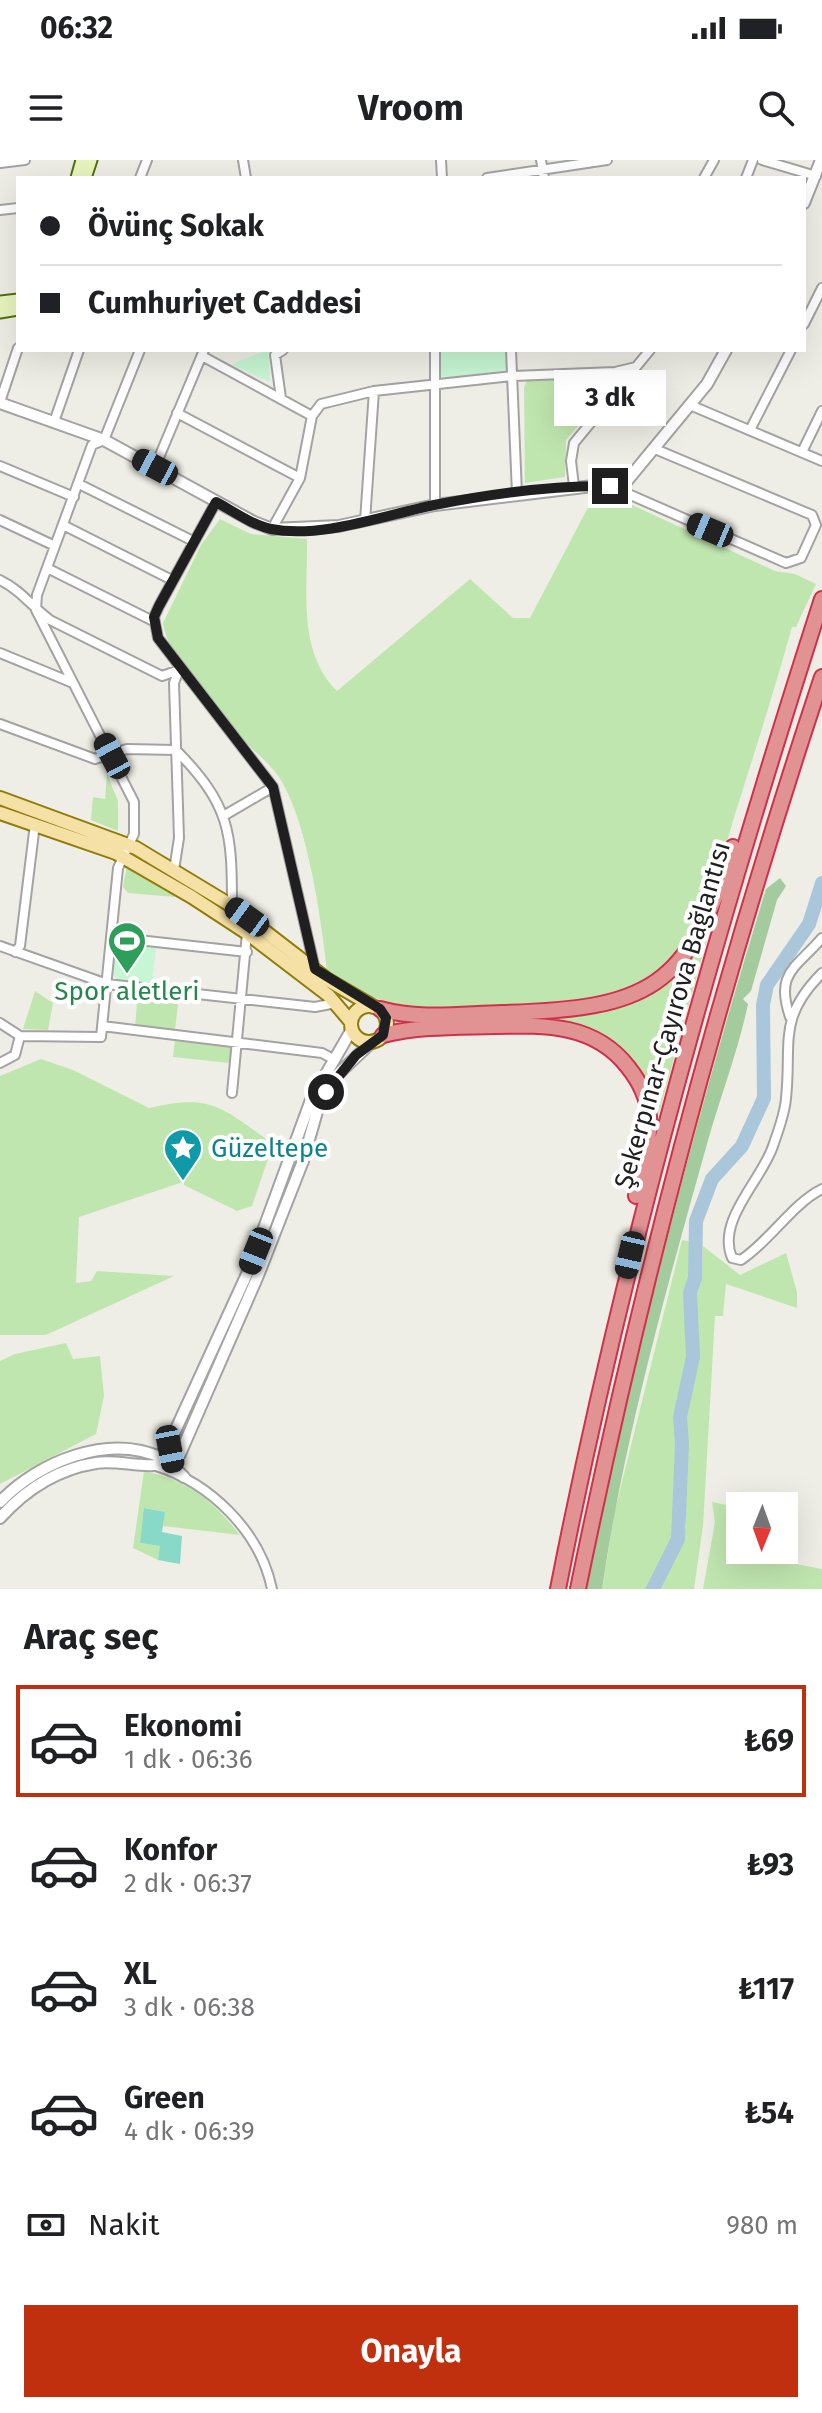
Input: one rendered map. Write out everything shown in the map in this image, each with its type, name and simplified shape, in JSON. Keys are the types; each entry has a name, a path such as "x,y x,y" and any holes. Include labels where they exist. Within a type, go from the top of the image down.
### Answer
{"highway":[{"name":"Şekerpınar-Çayırova Bağlantısı","path":"558,1589 614,1325 691,1026 776,739 822,599"},
{"name":"Şekerpınar-Çayırova Bağlantısı","path":"578,1589 621,1392 687,1130 755,890 822,677"},
{"path":"377,1008 417,1016 591,1008 625,998 665,975 696,941 714,908 734,844 776,739"},
{"path":"378,1038 420,1028 547,1025 573,1029 597,1039 630,1069 644,1091 649,1137 628,1229 614,1325"}],"main road":[{"path":"0,798 126,850 174,870 232,906 315,969 377,1008 387,1024 378,1038 363,1040 336,1003 247,933 126,850 0,813"},
{"path":"352,1026 361,1008 377,1008"}],"street":[{"path":"0,163 25,160"},
{"path":"499,176 607,160"},
{"path":"762,160 816,176"},
{"path":"806,198 821,160"},
{"path":"806,320 822,288"},
{"path":"17,352 0,402 104,440 272,529 365,521 435,505 626,482 690,405 725,352"},
{"path":"54,422 78,352"},
{"path":"36,610 37,595 92,445 104,440 139,352"},
{"path":"280,352 275,355 281,398"},
{"path":"435,352 435,505"},
{"path":"511,352 517,494"},
{"path":"574,486 571,461 574,443 648,352"},
{"path":"750,430 790,352"},
{"path":"155,467 203,353 312,416"},
{"path":"272,529 300,478 312,416 321,404 374,391 513,376 615,372 636,367"},
{"path":"365,521 374,391"},
{"path":"690,405 822,461"},
{"path":"802,452 822,411"},
{"path":"177,413 300,478"},
{"path":"610,486 786,563 801,558 816,525 812,515 655,449"},
{"path":"0,466 74,497"},
{"path":"79,484 193,541"},
{"path":"216,502 172,580 155,622 158,638 179,670 273,787 315,969"},
{"path":"0,520 55,546"},
{"path":"63,525 172,580"},
{"path":"47,568 155,622"},
{"path":"0,580 23,591 36,610 134,802 134,834 126,850 111,937 101,1037 20,1036 0,1023"},
{"path":"36,610 162,676 179,670"},
{"path":"0,653 74,683"},
{"path":"174,870 179,838 174,683 179,670"},
{"path":"0,724 95,759 127,749 176,750 217,796 225,815 232,865 232,906"},
{"path":"225,815 273,787"},
{"path":"15,952 20,946 35,824"},
{"path":"232,1093 247,933"},
{"path":"111,937 247,952"},
{"path":"822,938 785,979 782,992 790,1017 786,1101 771,1151 731,1225 728,1248 732,1258 741,1260 765,1244 799,1207 822,1189"},
{"path":"0,946 107,984 315,1007 336,1003"},
{"path":"790,1017 822,973"},
{"path":"102,1026 322,1053 335,1060"},
{"path":"161,1461 247,1274 311,1100 352,1026"},
{"path":"0,1063 15,1055 20,1036"},
{"path":"0,1518 37,1484 75,1467 161,1461 180,1454 257,1278 303,1161 318,1108 336,1076 378,1038"},
{"path":"171,1440 174,1467 184,1477"},
{"path":"0,1502 15,1486 49,1465 80,1454 113,1450 161,1461 210,1493 230,1512 263,1561 272,1589"}],"green space":[{"path":"268,352 270,382 232,365"},
{"path":"441,352 508,352 506,370 454,378 441,376"},
{"path":"615,377 617,381 566,440 565,477 525,483 524,387 527,380"},
{"path":"594,496 617,498 775,571 795,574 816,584 796,627 792,627 706,904 691,933 669,959 641,981 606,996 556,1003 445,1007 383,1001 364,994 327,971 306,848 291,801 279,776 196,686 174,653 163,623 201,545 220,519 251,534 307,539 306,599 310,639 324,675 337,691 470,579 513,618 530,618"},
{"path":"107,774 118,801 118,831 91,820 93,797 105,799"},
{"path":"127,865 176,893 175,897 128,893 123,887"},
{"path":"780,878 786,886 777,900 751,991 743,999 748,1004 744,1022 707,1144 647,1365 622,1477 602,1589 585,1589 644,1329 689,1156 766,889"},
{"path":"709,932 656,1124 641,1081 622,1050 592,1030 546,1021 546,1018 598,1011 640,997 675,972"},
{"path":"120,942 156,945 152,984 119,981 112,974 114,946"},
{"path":"35,991 53,1003 48,1030 23,1029"},
{"path":"138,992 179,996 175,1030 135,1027"},
{"path":"175,1041 231,1047 230,1063 173,1057"},
{"name":"Güzeltepe","path":"41,1059 73,1070 149,1108 188,1102 216,1107 273,1144 252,1206 237,1211 184,1185 183,1160 183,1182 79,1217 76,1283 91,1281 97,1271 174,1276 46,1335 0,1335 0,1076"},
{"path":"682,1240 694,1242 693,1270 687,1296 688,1357 677,1416 676,1535 648,1589 602,1589 615,1510"},
{"path":"703,1246 740,1275 786,1253 797,1292 797,1308 726,1284 723,1316 715,1316 703,1526 694,1589 661,1589 686,1528 685,1425 697,1357 694,1305 701,1282"},
{"path":"66,1343 73,1359 100,1356 104,1396 96,1434 0,1484 0,1361 15,1354"},
{"path":"144,1471 187,1486 220,1512 240,1535 163,1526 164,1512 145,1508 140,1543 161,1546 158,1560 133,1548"},
{"path":"712,1502 726,1505 726,1564 796,1564 822,1569 822,1589 703,1589 715,1522"}],"shaded area":[{"path":"144,1508 165,1512 162,1532 182,1536 180,1564 158,1560 160,1546 140,1543"}],"waterway":[{"path":"653,1589 678,1539 682,1444 680,1417 693,1357 690,1293 695,1278 696,1221 712,1179 742,1146 764,1098 763,1005 767,985 809,924 822,883"}],"place":[{"name":"Spor aletleri","path":"127,975"},
{"name":"Güzeltepe","path":"183,1182"}],"route":[{"path":"326,1092 356,1055 383,1035 386,1018 380,1009 328,980 315,969 313,949 273,787 179,670 158,638 154,617 159,606 216,502 272,529 302,529 339,526 435,505 574,486 610,486"}]}
